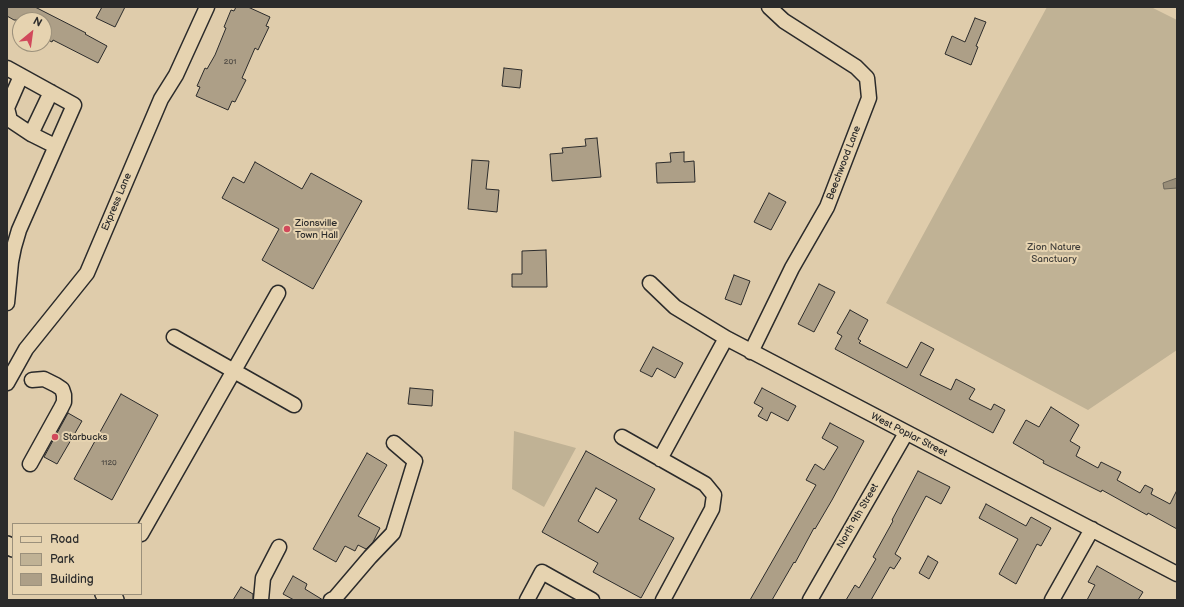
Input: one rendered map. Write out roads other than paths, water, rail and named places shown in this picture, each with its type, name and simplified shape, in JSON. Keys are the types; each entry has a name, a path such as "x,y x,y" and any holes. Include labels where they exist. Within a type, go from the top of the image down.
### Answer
{"street":[{"name":"Express Lane","path":"7,383 26,349 87,273 161,99 176,74 207,7"},
{"name":"Beechwood Lane","path":"751,352 792,268 826,207 869,98 867,78 856,67 784,22 769,7"},
{"path":"7,68 74,105 18,230 11,262 7,303"},
{"path":"21,76 7,108 10,120 31,134 55,146"},
{"path":"31,134 51,92"},
{"name":"West Poplar Street","path":"650,283 675,307 751,352 1092,528 1177,574"},
{"path":"142,532 278,293"},
{"path":"174,337 294,405"},
{"path":"660,459 726,338"},
{"path":"30,464 64,402 62,389 44,378 32,380"},
{"name":"North 9th Street","path":"810,600 906,433"},
{"path":"622,437 705,484 714,495 712,509 663,600"},
{"path":"331,600 335,598 393,533 415,461 394,443"},
{"path":"1052,600 1092,528"},
{"path":"261,600 263,578 280,547"},
{"path":"527,600 542,572 592,600"}],"place":[{"name":"Zionsville Town Hall","path":"287,229"},
{"name":"Starbucks","path":"55,437"}],"park label":[{"name":"Zion Nature Sanctuary","path":"1054,252"}]}
